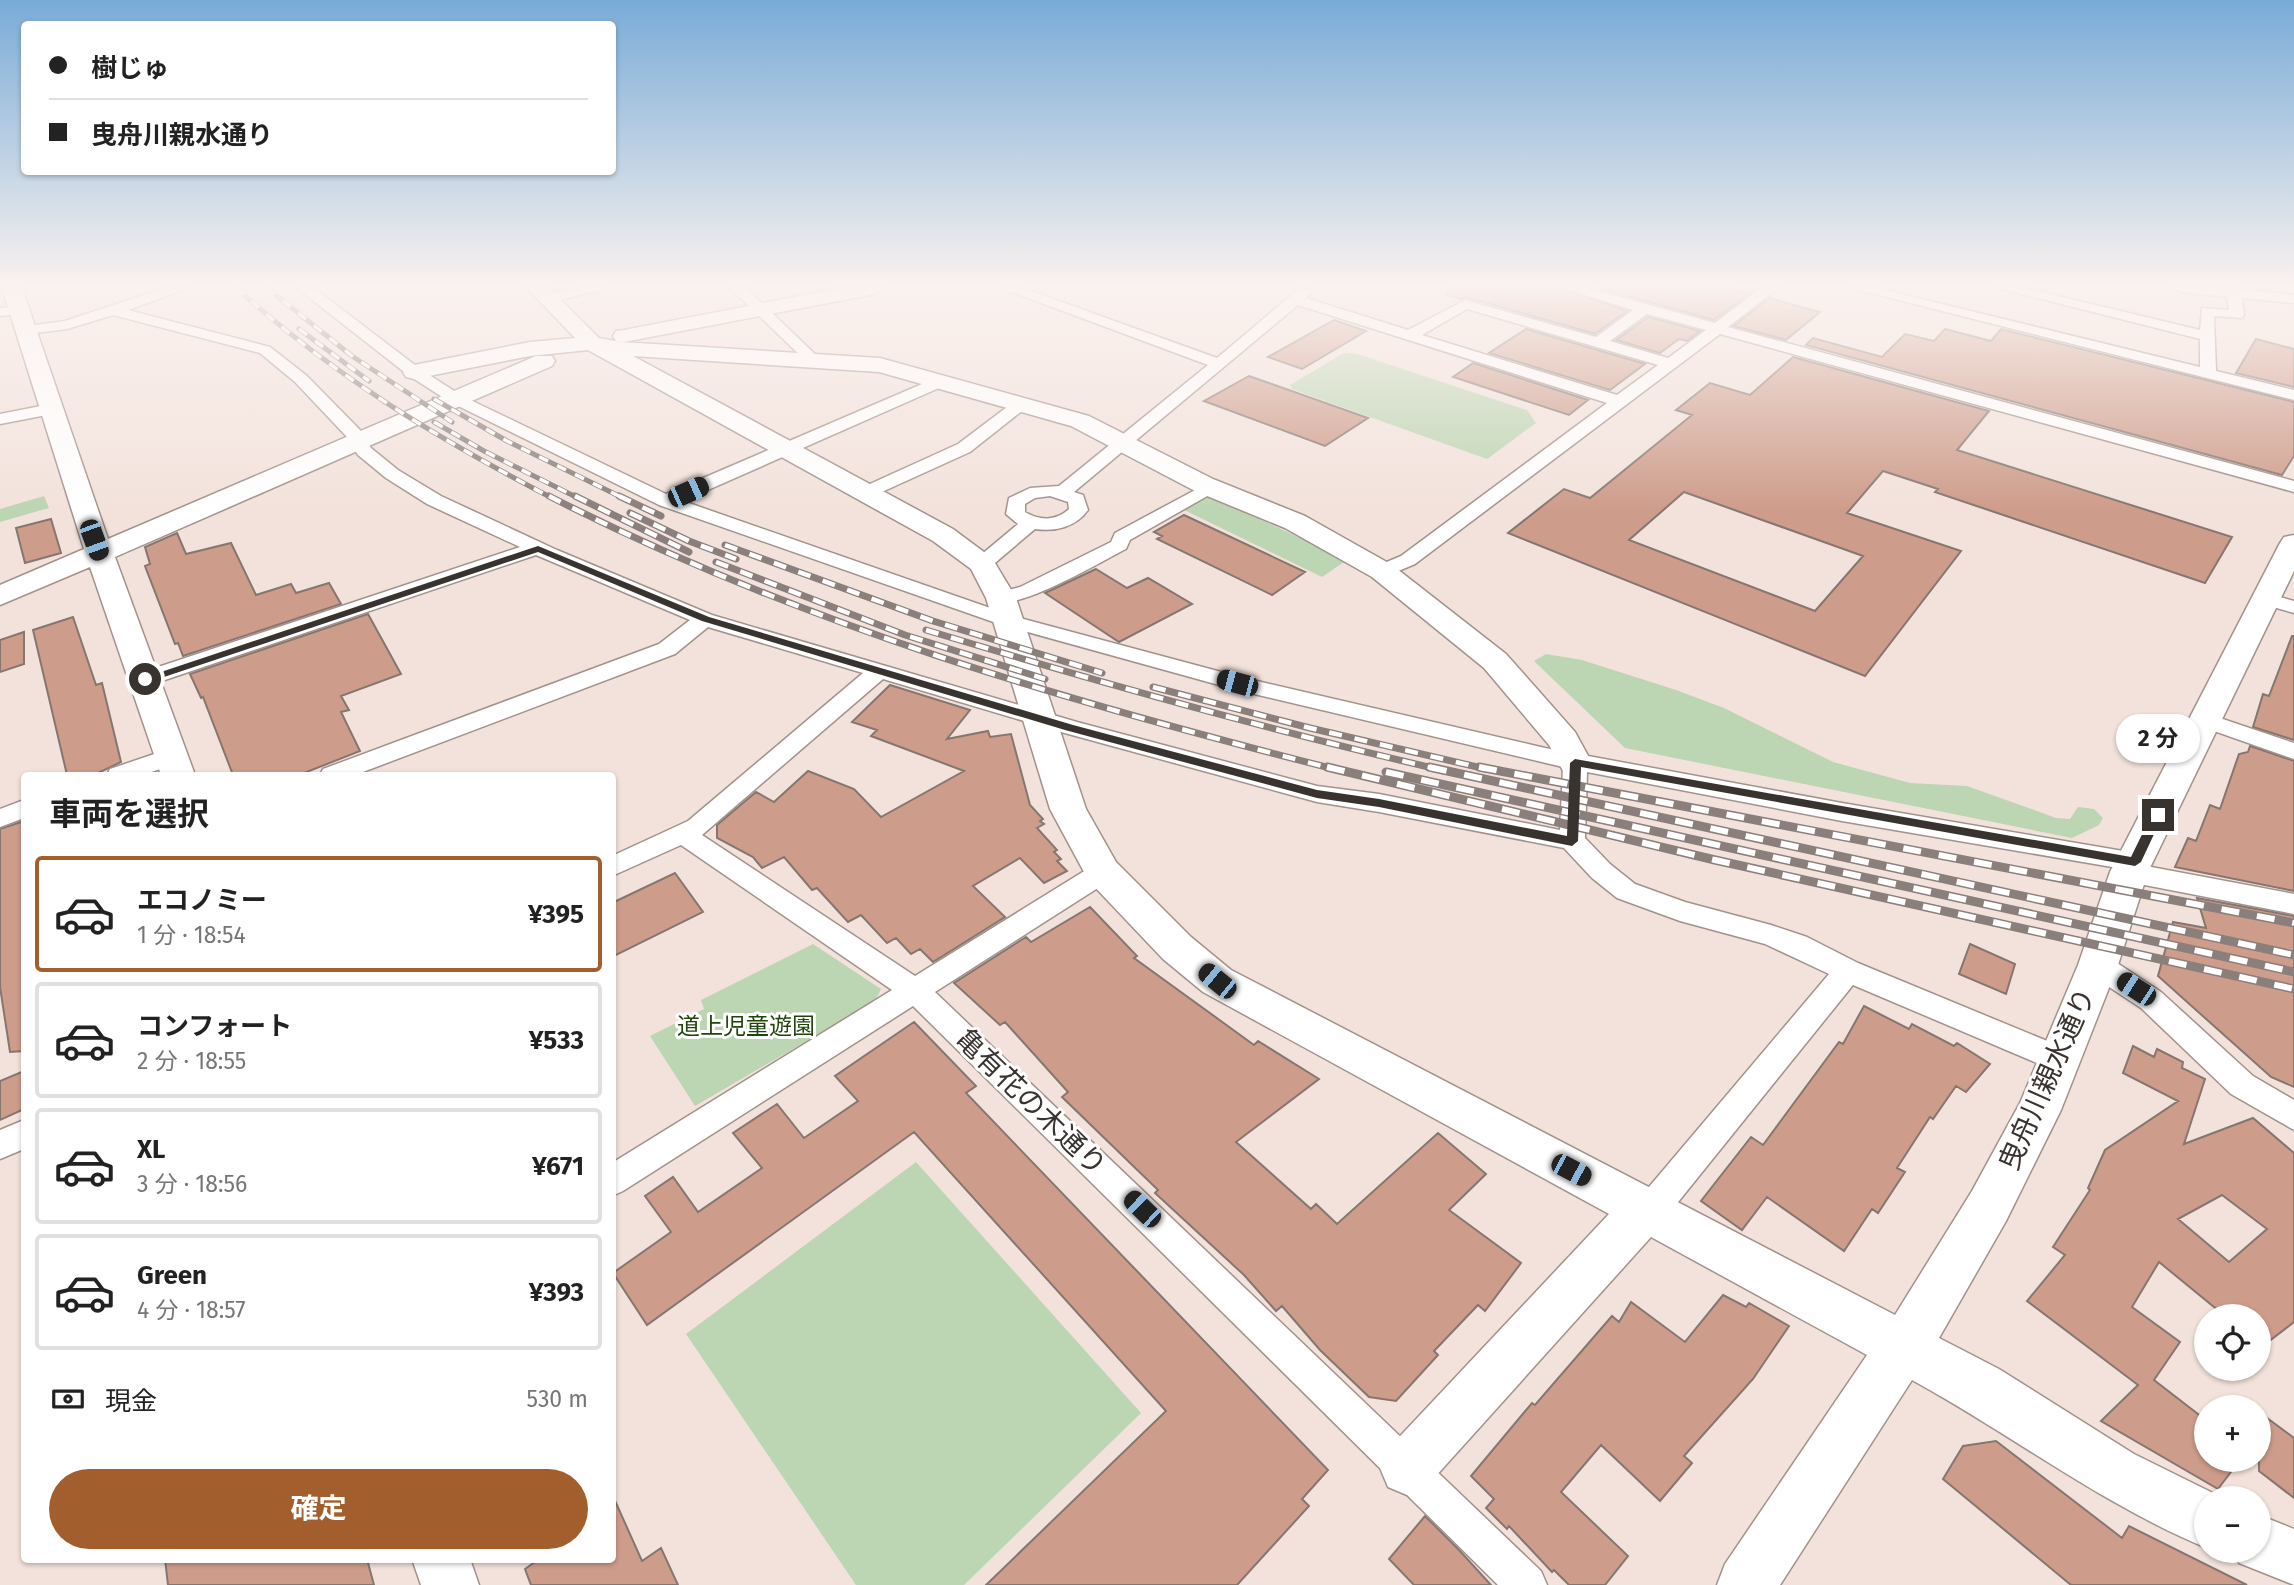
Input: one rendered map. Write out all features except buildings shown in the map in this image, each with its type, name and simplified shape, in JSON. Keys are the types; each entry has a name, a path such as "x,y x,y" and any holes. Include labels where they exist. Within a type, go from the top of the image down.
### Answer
{"street":[{"path":"33,362 175,766 138,772"},
{"path":"280,362 301,379 364,451 392,474 434,500 538,548 705,619 1039,718 1317,794 1379,803 1572,841 1601,871 1626,891 1680,911 1771,935 1848,971 2058,1059"},
{"path":"401,362 456,399 667,501 1237,683 1575,763 2132,867 2294,904"},
{"path":"414,372 465,362"},
{"path":"0,596 546,362"},
{"path":"627,362 943,535 982,564 1004,609 1068,809 1103,872 1177,948 1217,981 1980,1388 2115,1473 2194,1513"},
{"path":"846,362 880,365 1080,421 1210,487 1296,522 1382,571 1495,661 1563,740 1575,763 1572,841"},
{"path":"1213,362 1219,364"},
{"path":"1063,492 1221,362"},
{"path":"1495,362 1622,402"},
{"path":"1664,362 1671,364"},
{"path":"1382,571 1408,560 1674,362"},
{"path":"1838,362 2294,487"},
{"path":"2158,362 2294,395"},
{"path":"2207,362 2207,374"},
{"path":"667,501 942,381"},
{"path":"867,492 964,448 1021,404"},
{"path":"0,419 51,409"},
{"path":"1004,609 1027,591 1119,545 1122,537 1210,487"},
{"path":"1063,492 1076,499 1079,510 1076,515 1050,524 1030,523 1016,514 1016,502 1030,493 1063,492"},
{"path":"982,564 1030,523"},
{"name":"曳舟川親水通り","path":"1746,1585 1961,1258 1989,1206 2039,1110 2098,965 2132,867 2205,720 2280,603 2294,543"},
{"path":"145,679 538,548"},
{"path":"340,772 667,649 705,619"},
{"path":"616,865 697,827 879,671"},
{"path":"2205,720 2294,751"},
{"path":"0,818 21,810"},
{"name":"亀有花の木通り","path":"684,835 916,991 1527,1585"},
{"path":"616,1178 1103,872"},
{"path":"2098,965 2151,1000 2242,1085 2294,1116"},
{"path":"1407,1468 1647,1210 1848,971"},
{"path":"0,1145 21,1135"},
{"path":"2271,1549 2294,1559"},
{"path":"442,1563 450,1585"}],"green space":[{"path":"1329,362 1381,362 1527,410 1536,423 1487,459 1292,389 1290,385"},
{"path":"1209,495 1347,560 1322,577 1182,509"},
{"path":"44,496 49,508 0,522 0,509"},
{"path":"1546,654 1582,660 1724,708 1833,762 1910,783 1967,786 2056,818 2070,819 2078,807 2094,809 2103,818 2099,825 2072,838 1625,748 1534,661"},
{"name":"道上児童遊園","path":"813,944 881,989 875,1001 695,1106 650,1036 704,1009 701,1000"},
{"path":"916,1162 1141,1413 964,1585 856,1585 686,1334"}],"railway":[{"path":"328,362 426,428 552,498"},
{"path":"343,362 369,381"},
{"path":"361,362 452,422"},
{"path":"434,399 507,441 623,498"},
{"path":"434,422 484,451 578,498"},
{"path":"549,496 738,583 934,655 1133,716 1334,769"},
{"path":"575,496 689,552"},
{"path":"619,496 661,516"},
{"path":"630,513 689,541 736,559"},
{"path":"725,545 933,621 1102,673"},
{"path":"716,562 905,635 1045,679"},
{"path":"926,630 1180,704 1437,769"},
{"path":"1153,687 1310,728 1486,769"},
{"path":"1327,767 1715,860 2294,989"},
{"path":"1429,767 2294,955"},
{"path":"1479,767 2294,923"},
{"path":"1386,772 2294,972"}],"route":[{"path":"145,679 538,548 705,619 1069,727 1317,794 1379,803 1572,841 1575,763 2135,862 2158,815"}]}
